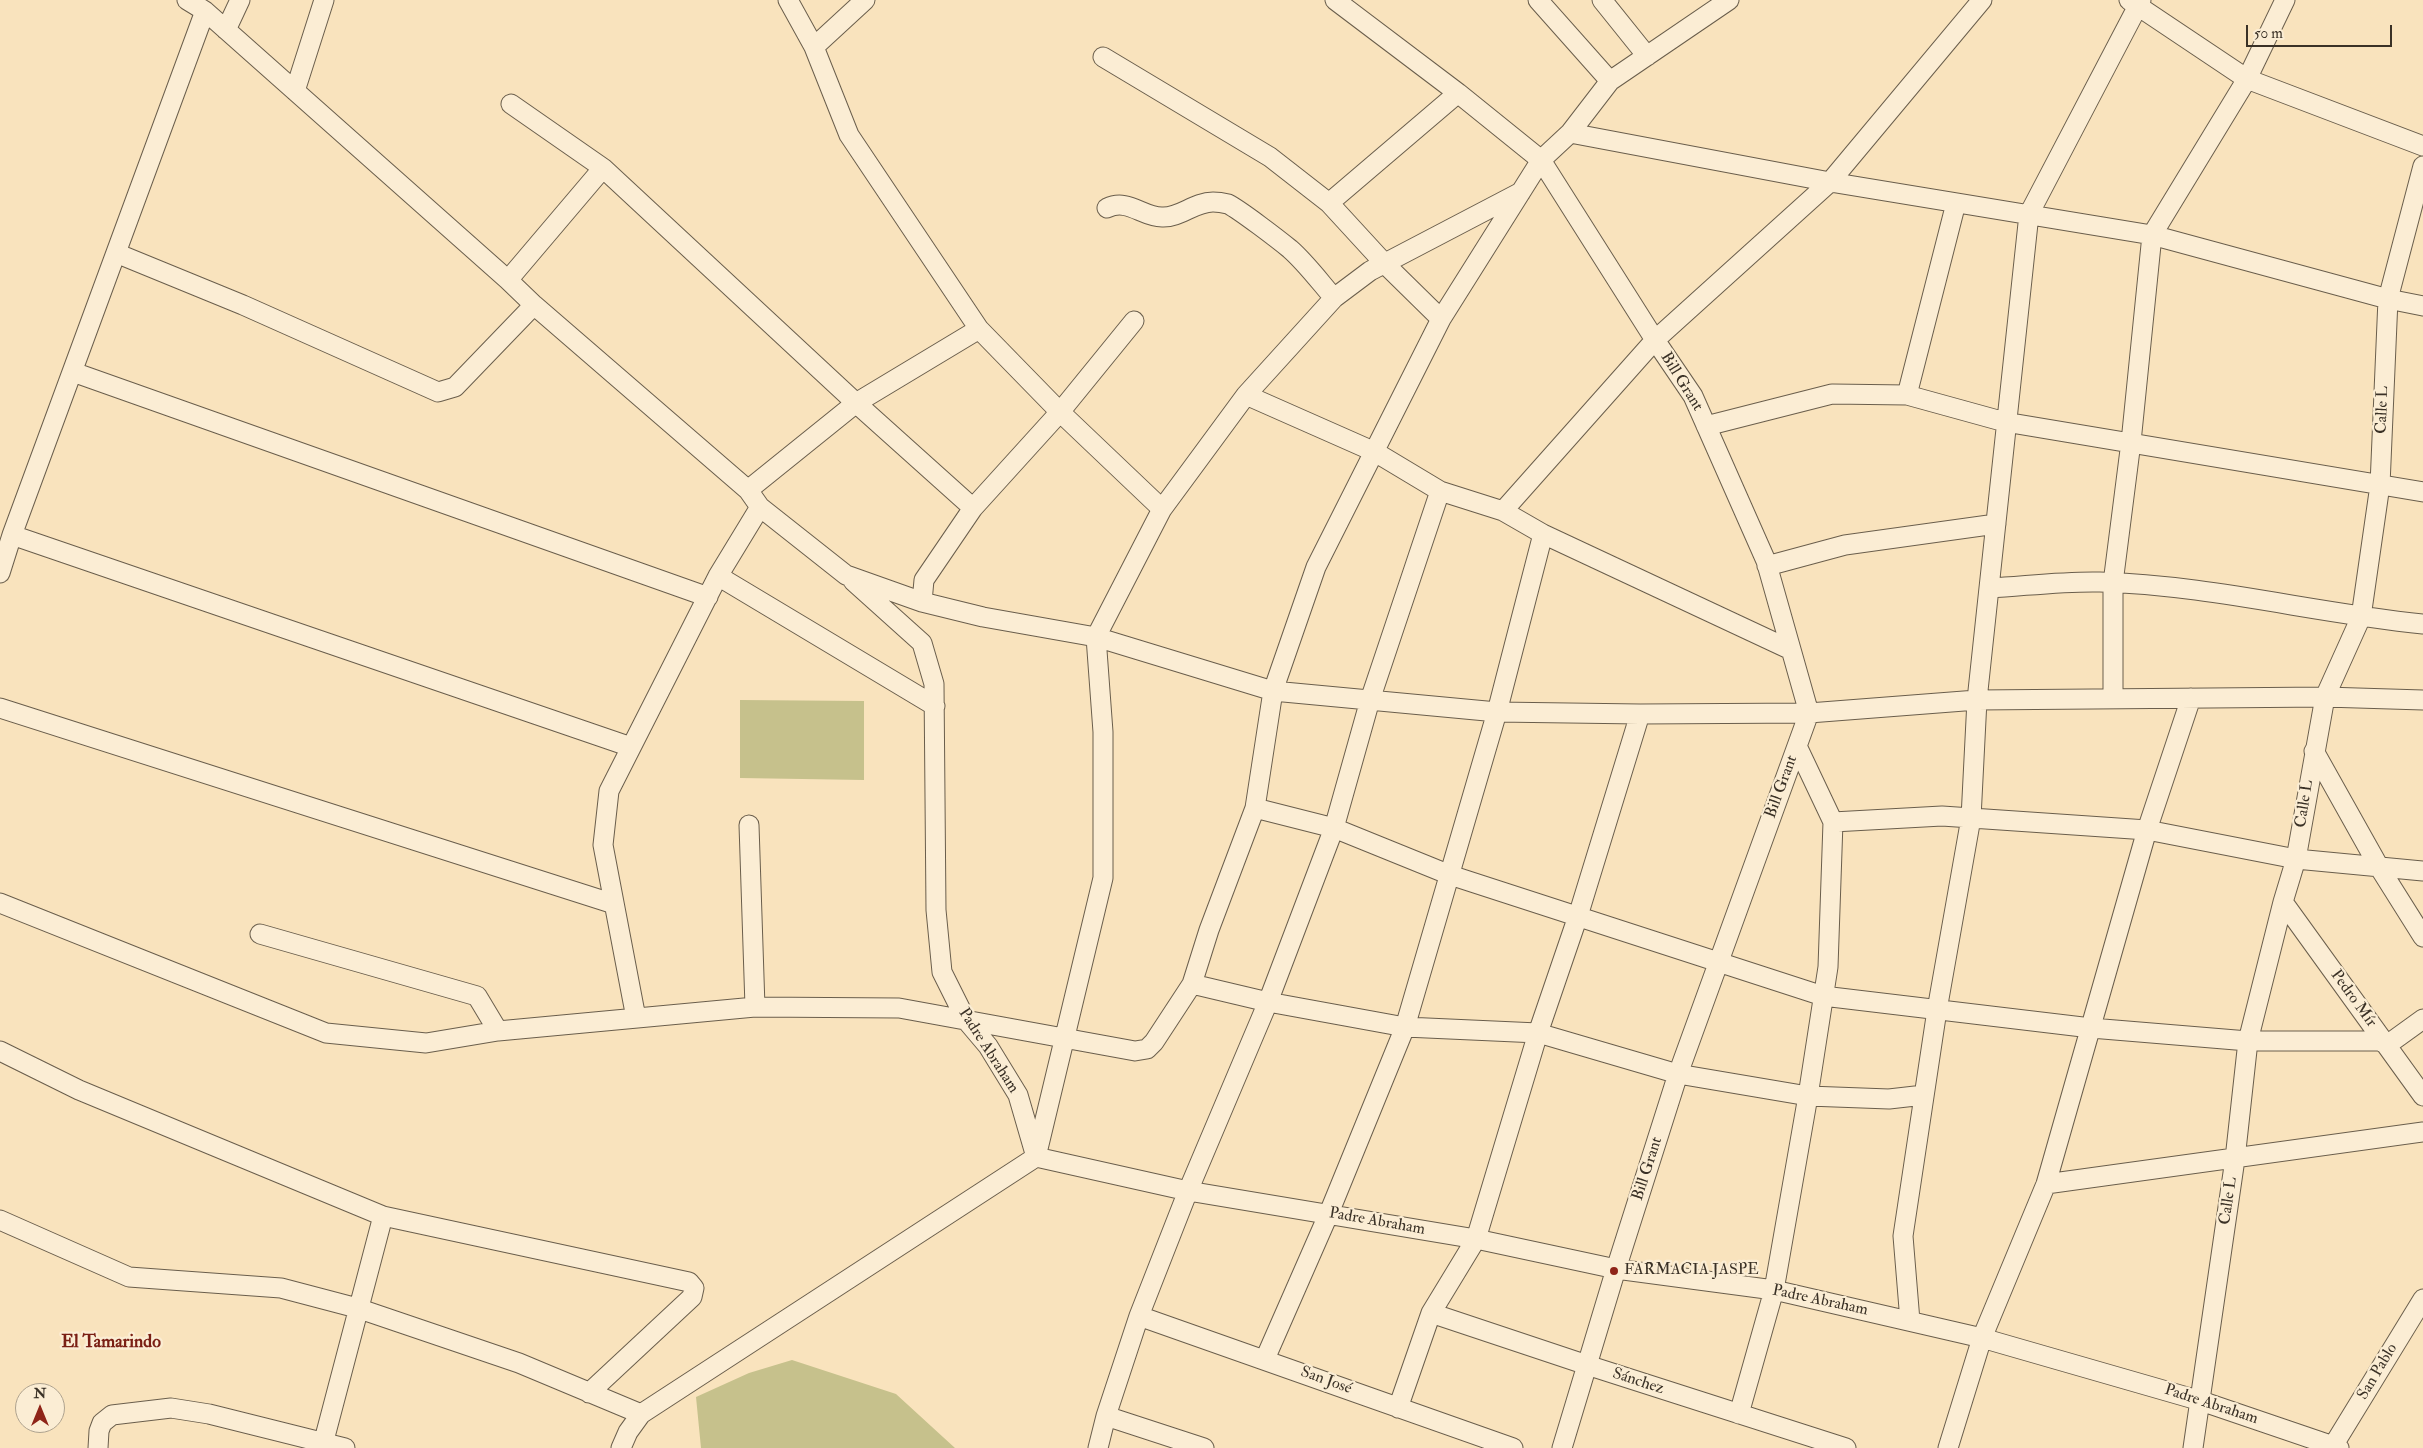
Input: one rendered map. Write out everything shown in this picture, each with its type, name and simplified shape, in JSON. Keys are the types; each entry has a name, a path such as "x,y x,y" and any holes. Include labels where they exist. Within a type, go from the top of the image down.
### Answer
{"street":[{"name":"Padre Abraham","path":"187,0 205,11 534,305 748,490 760,507 846,575 922,643 934,684 936,910 942,972 966,1020 988,1046 1018,1095 1036,1158 1188,1191 1476,1239 1616,1268 1774,1290 1982,1338 2201,1401 2336,1447"},
{"path":"226,30 240,0"},
{"path":"295,91 324,0"},
{"path":"788,0 814,47 849,135 979,329 1060,412 1162,509"},
{"path":"814,47 865,0"},
{"name":"Bill Grant","path":"1335,0 1458,92 1542,160 1655,340 1693,396 1767,566 1809,714 1678,1074 1616,1268 1562,1448"},
{"path":"1538,0 1610,80"},
{"path":"1602,0 1646,56"},
{"path":"0,903 326,1033 426,1043 498,1032 756,1007 899,1008 1066,1037 1134,1051 1147,1049 1154,1042 1192,984 1209,930 1255,808 1273,691 1316,567 1441,319 1542,160 1570,134 1610,80 1646,56 1704,7 1729,0"},
{"path":"1503,512 1655,340 1830,182 1982,0"},
{"path":"2113,698 2113,583 2131,442 2152,235 2247,78 2285,0"},
{"path":"1910,1322 1904,1236 1937,1010 1971,818 1977,700 1990,588 2005,422 2029,214 2136,2 2247,78 2423,146"},
{"path":"0,573 12,535 205,11"},
{"path":"1103,57 1270,157 1328,203 1385,264 1441,319"},
{"path":"1328,203 1458,92"},
{"path":"511,104 603,168 856,403 973,508"},
{"path":"1570,134 1830,182 2152,235 2388,299 2423,306"},
{"name":"Calle L","path":"2193,1448 2235,1159 2248,1040 2283,902 2296,859 2325,697 2361,617 2380,484 2388,299 2423,166"},
{"path":"508,280 603,168"},
{"path":"621,1448 628,1432 641,1414 1036,1158 1103,878 1103,732 1096,636 1162,509 1246,395 1334,298 1370,271 1521,191"},
{"path":"1107,208 1115,204 1128,206 1153,217 1165,217 1200,204 1212,202 1228,204 1291,250 1334,298"},
{"path":"1907,395 1956,203"},
{"path":"116,253 243,305 438,392 455,387 534,305"},
{"path":"922,602 924,580 973,508 1060,412 1134,321"},
{"path":"748,490 856,403 979,329"},
{"path":"73,372 708,597"},
{"path":"1706,426 1832,394 1907,395 2005,422 2423,492"},
{"path":"1246,395 1375,452 1440,491 1503,512 1543,534 1791,650"},
{"path":"1098,1448 1106,1416 1140,1316 1188,1191 1268,1002 1334,828 1370,700 1440,491"},
{"path":"636,1018 603,845 609,791 718,576 760,507"},
{"path":"1767,566 1845,545 1996,524"},
{"path":"1265,1359 1329,1213 1405,1027 1496,712 1543,534"},
{"path":"12,535 631,747"},
{"path":"846,575 922,602 983,617 1096,636 1273,691 1496,712 1809,714 1977,700 2325,697 2423,700"},
{"path":"718,576 935,706"},
{"path":"1990,588 2099,582 2181,588 2361,617 2423,624"},
{"path":"1948,1448 1982,1338 2046,1184 2147,830 2191,698"},
{"path":"0,708 614,904"},
{"path":"1398,1408 1431,1313 1476,1239 1538,1033 1578,916 1640,714"},
{"path":"1739,1414 1774,1290 1808,1096 1828,967 1833,822 1797,746"},
{"path":"2314,751 2379,867 2423,937"},
{"path":"1255,808 1334,828 1450,875 1823,996 2091,1028 2248,1040 2380,1041 2387,1045 2423,1019"},
{"path":"1833,822 1942,816 2147,830 2296,859 2423,871"},
{"path":"749,825 756,1007"},
{"name":"Pedro Mír","path":"2283,902 2423,1096"},
{"path":"260,934 477,996 498,1032"},
{"path":"1192,984 1268,1002 1405,1027 1538,1033 1678,1074 1808,1096 1889,1099 1924,1095"},
{"path":"0,1051 79,1090 383,1216 690,1282 694,1288 692,1297 589,1393"},
{"path":"2046,1184 2423,1132"},
{"path":"323,1445 357,1308 383,1216"},
{"path":"0,1220 129,1277 281,1288 357,1308 519,1363 641,1414"},
{"name":"San Pablo","path":"2336,1447 2423,1299"},
{"name":"Sánchez","path":"1431,1313 1846,1448"},
{"name":"San José","path":"1140,1316 1513,1448"},
{"path":"98,1448 99,1431 102,1423 112,1415 171,1408 209,1414 323,1445 345,1448"},
{"path":"1106,1416 1204,1448"}],"shaded area":[{"path":"740,700 864,701 864,780 740,778"},
{"path":"792,1360 896,1394 955,1448 701,1448 696,1397 749,1373"}],"place":[{"name":"FARMACIA JASPE","path":"1614,1271"}],"district":[{"name":"El Tamarindo","path":"111,1343"}]}
